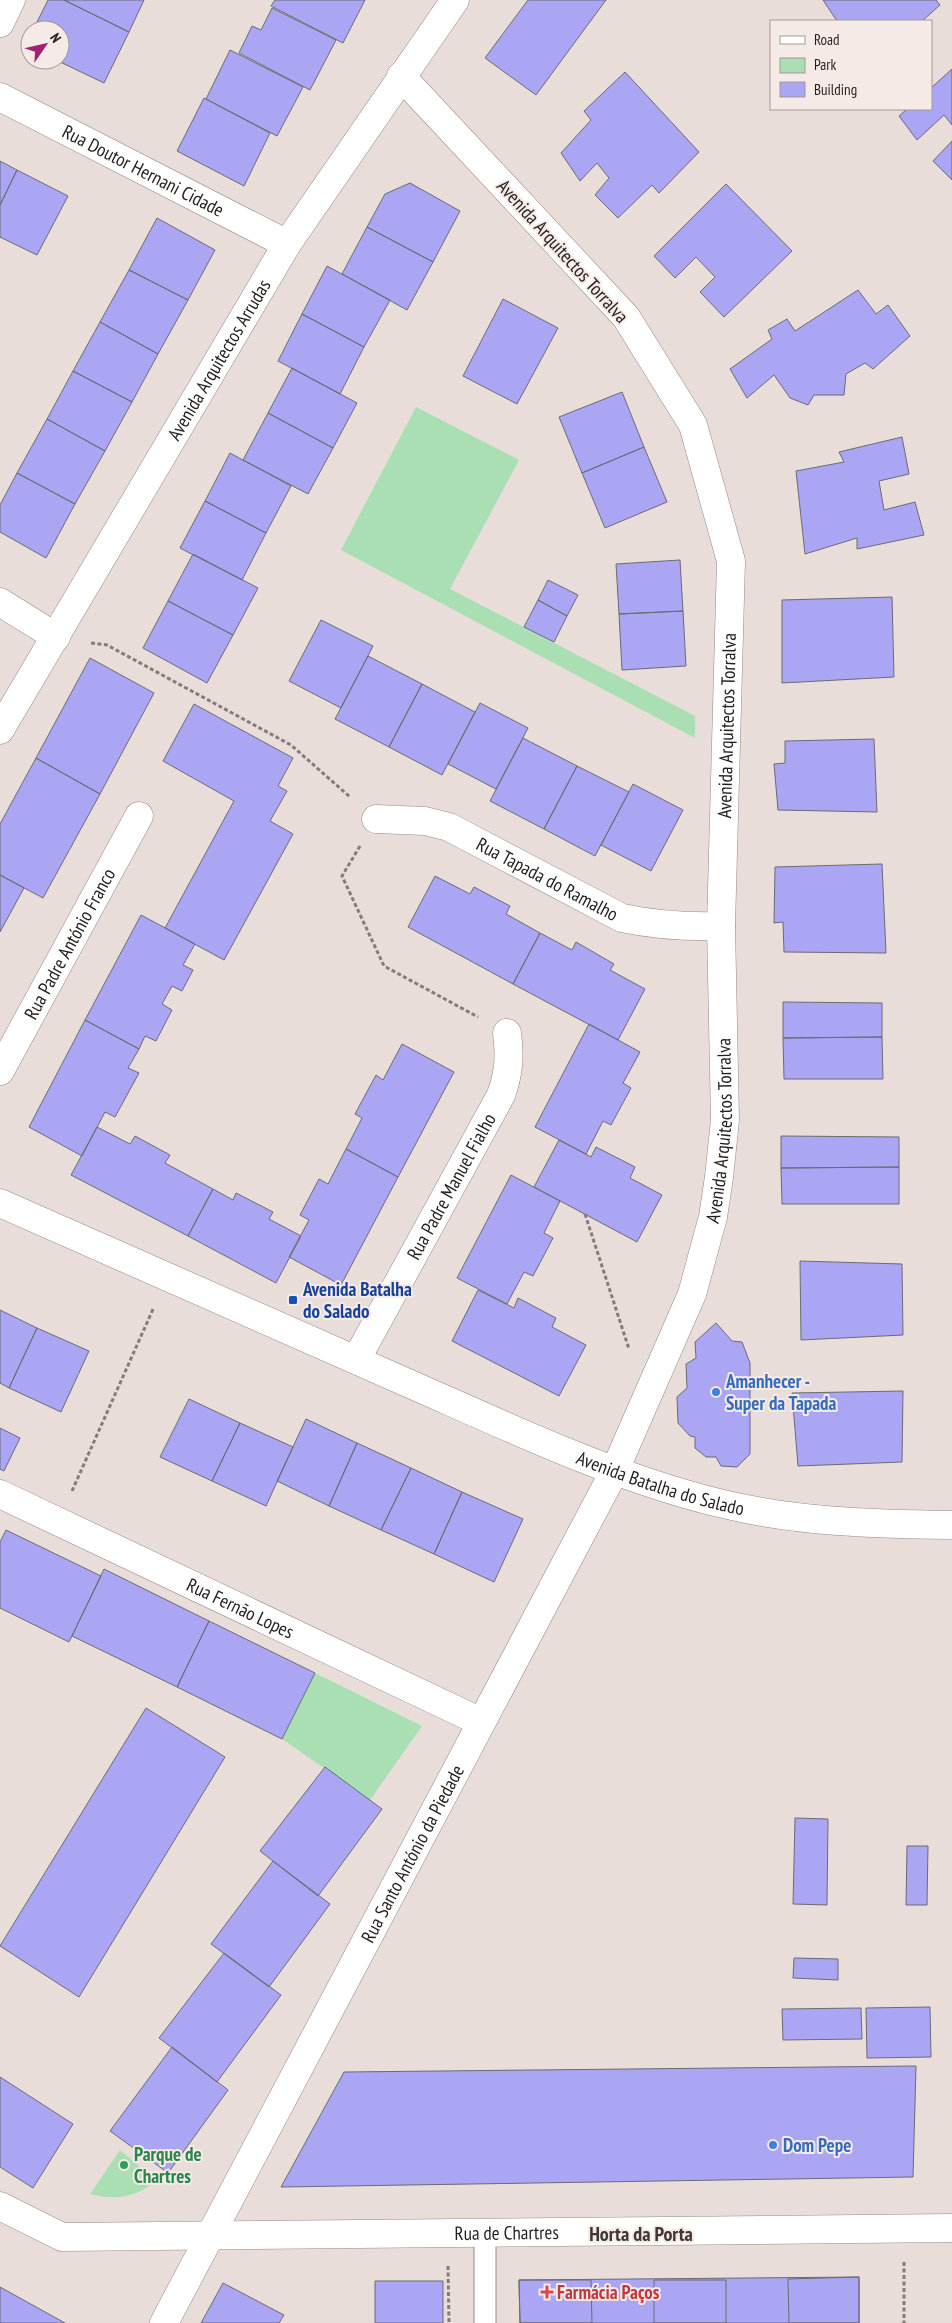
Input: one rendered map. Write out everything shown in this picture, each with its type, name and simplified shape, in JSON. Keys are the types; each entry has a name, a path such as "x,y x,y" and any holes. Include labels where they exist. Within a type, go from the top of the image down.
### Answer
{"street":[{"path":"0,23 11,0"},
{"name":"Avenida Arquitectos Arrudas","path":"0,730 287,244 455,0"},
{"name":"Avenida Arquitectos Torralva","path":"401,76 626,316 693,425 730,561 721,926 725,1120 713,1217 692,1294 615,1470"},
{"name":"Rua Doutor Hernani Cidade","path":"0,96 287,244"},
{"path":"0,602 56,638"},
{"name":"Rua Padre António Franco","path":"0,1071 139,816"},
{"name":"Rua Tapada do Ramalho","path":"376,819 424,821 449,827 622,918 648,924 685,927 721,926"},
{"name":"Rua Padre Manuel Fialho","path":"356,1360 501,1095 508,1075 510,1054 507,1033"},
{"name":"Avenida Batalha do Salado","path":"0,1203 514,1429 615,1470 719,1503 779,1515 851,1522 952,1525"},
{"name":"Rua Santo António da Piedade","path":"164,2323 615,1470"},
{"name":"Rua Fernão Lopes","path":"0,1494 481,1722"},
{"name":"Rua de Chartres","path":"0,2206 62,2237 952,2228"}],"lane":[{"path":"485,2233 485,2323"}],"path":[{"path":"56,638 107,645 292,745 376,819 342,876 384,966 507,1033"},
{"path":"585,1214 632,1357"},
{"path":"58,1522 168,1277"},
{"path":"904,2229 904,2323"},
{"path":"447,2233 449,2323"}],"green space":[{"path":"416,407 519,460 450,589 695,716 695,738 341,550"},
{"path":"315,1673 422,1726 370,1800 282,1739"},
{"name":"Parque de Chartres","path":"120,2150 157,2181 141,2191 125,2196 109,2197 90,2194"}],"building":[{"path":"48,0 64,0 129,32 104,83 70,67 70,20 38,20"},
{"path":"64,0 144,0 129,32"},
{"path":"275,0 365,0 343,43 271,6"},
{"path":"528,0 606,0 536,95 485,58"},
{"path":"823,0 936,0 940,5 923,20 836,20"},
{"path":"272,8 336,40 310,90 239,53 252,26 261,30"},
{"path":"230,50 303,87 277,136 206,99"},
{"path":"952,69 952,125 944,115 917,140 899,116 906,110 932,110 932,87"},
{"path":"625,72 699,152 659,193 652,185 618,218 595,195 609,178 597,163 580,181 561,153 591,120 584,111"},
{"path":"204,98 270,133 244,186 177,151"},
{"path":"952,141 952,180 933,161"},
{"path":"0,161 17,170 0,205"},
{"path":"17,170 68,196 37,255 0,237 0,205"},
{"path":"410,183 460,211 433,262 367,227 385,194"},
{"path":"726,184 792,251 724,317 700,292 715,277 696,257 675,278 654,256"},
{"path":"157,218 215,250 188,300 129,270"},
{"path":"367,227 433,262 407,310 342,274"},
{"path":"327,266 390,300 364,347 302,314"},
{"path":"129,270 188,300 158,354 100,322"},
{"path":"858,290 876,314 888,305 910,336 873,369 865,363 846,374 844,395 814,395 808,405 790,398 774,375 747,398 730,369 772,339 768,330 787,319 795,331"},
{"path":"503,299 558,328 517,404 463,376"},
{"path":"302,314 364,347 340,394 278,361"},
{"path":"100,322 158,354 132,402 73,371"},
{"path":"292,368 357,403 333,448 268,413"},
{"path":"73,371 132,402 105,451 47,419"},
{"path":"622,392 644,447 582,473 559,417"},
{"path":"268,413 333,448 308,494 243,460"},
{"path":"47,419 105,451 75,504 17,473"},
{"path":"902,437 909,474 879,481 884,510 915,502 924,535 857,549 857,538 805,554 796,471 844,462 839,452"},
{"path":"644,447 667,502 605,528 582,473"},
{"path":"230,453 291,486 266,533 205,501"},
{"path":"17,473 75,504 46,558 0,532 0,505"},
{"path":"205,501 266,533 242,580 180,548"},
{"path":"193,554 258,588 233,635 168,601"},
{"path":"680,560 683,611 619,614 616,564"},
{"path":"548,580 578,595 567,616 538,600"},
{"path":"892,597 894,677 782,683 782,600"},
{"path":"538,600 567,616 554,642 524,627"},
{"path":"168,601 233,635 207,683 143,648"},
{"path":"683,611 686,666 622,670 619,614"},
{"path":"321,620 373,646 341,708 289,681"},
{"path":"368,656 422,684 389,747 335,719"},
{"path":"90,658 154,693 100,794 36,758"},
{"path":"422,684 475,712 442,775 389,747"},
{"path":"480,703 528,728 496,789 448,764"},
{"path":"194,704 293,758 278,786 287,791 270,821 293,834 224,960 165,928 234,801 163,761"},
{"path":"523,738 577,766 544,829 490,801"},
{"path":"874,739 877,812 778,810 774,764 785,763 785,741"},
{"path":"36,758 100,794 43,898 0,875 0,824"},
{"path":"577,766 629,792 595,856 544,829"},
{"path":"633,784 683,810 651,871 601,845"},
{"path":"882,864 886,953 784,952 783,922 774,923 775,867"},
{"path":"0,875 24,888 0,932"},
{"path":"435,876 470,894 474,887 510,906 506,914 540,933 513,984 408,927"},
{"path":"141,915 195,944 183,965 193,970 182,991 172,986 162,1004 172,1010 156,1041 145,1036 139,1049 85,1020"},
{"path":"540,933 572,950 576,942 614,964 610,970 645,989 618,1040 513,984"},
{"path":"783,1002 882,1003 882,1037 783,1038"},
{"path":"85,1020 139,1049 128,1068 139,1073 115,1117 105,1112 82,1156 29,1127"},
{"path":"589,1024 640,1052 623,1083 631,1088 611,1125 603,1121 586,1154 535,1127"},
{"path":"882,1037 883,1079 784,1079 783,1038"},
{"path":"402,1044 454,1072 398,1177 346,1149 362,1118 355,1114 376,1075 383,1080"},
{"path":"97,1127 130,1144 135,1136 170,1155 165,1163 213,1189 188,1236 71,1175"},
{"path":"781,1136 899,1137 899,1167 781,1168"},
{"path":"559,1140 591,1157 596,1147 635,1167 630,1178 662,1195 637,1242 534,1187"},
{"path":"346,1149 398,1177 341,1285 289,1257 309,1220 300,1215 319,1179 328,1184"},
{"path":"899,1167 899,1204 782,1204 781,1168"},
{"path":"511,1175 560,1201 544,1233 553,1238 533,1276 524,1272 507,1304 457,1278"},
{"path":"213,1189 233,1200 236,1193 273,1212 269,1219 301,1236 276,1283 188,1236"},
{"path":"800,1261 902,1264 903,1335 801,1340"},
{"path":"478,1290 514,1308 518,1298 556,1318 552,1327 586,1345 559,1396 452,1341"},
{"path":"0,1310 37,1328 9,1388 0,1383"},
{"name":"Amanhecer - Super da Tapada","path":"716,1323 732,1341 742,1342 750,1363 750,1454 737,1467 721,1466 716,1457 706,1457 695,1448 695,1437 690,1436 678,1423 677,1397 687,1388 686,1364 696,1358 695,1342"},
{"path":"37,1328 89,1351 61,1412 9,1388"},
{"path":"903,1391 902,1462 798,1466 792,1393"},
{"path":"189,1399 240,1423 212,1481 160,1457"},
{"path":"306,1419 357,1443 329,1506 277,1481"},
{"path":"240,1423 293,1447 266,1506 212,1481"},
{"path":"0,1428 20,1438 4,1471 0,1469"},
{"path":"357,1443 411,1468 381,1530 329,1506"},
{"path":"411,1468 462,1492 434,1554 381,1530"},
{"path":"462,1492 523,1519 494,1582 434,1554"},
{"path":"6,1530 101,1576 69,1642 0,1608 0,1542"},
{"path":"104,1569 209,1621 177,1687 72,1636"},
{"path":"209,1621 315,1673 282,1739 177,1687"},
{"path":"146,1708 225,1757 79,1997 0,1946"},
{"path":"325,1767 382,1809 318,1896 260,1851"},
{"path":"795,1818 828,1819 827,1905 793,1904"},
{"path":"907,1846 928,1846 927,1905 906,1905"},
{"path":"273,1861 330,1904 269,1987 211,1944"},
{"path":"224,1953 281,1995 217,2082 159,2038"},
{"path":"794,1958 838,1959 838,1980 793,1978"},
{"path":"930,2007 931,2057 867,2058 866,2008"},
{"path":"861,2008 862,2039 783,2040 782,2009"},
{"path":"172,2047 228,2090 168,2173 110,2131"},
{"path":"916,2066 913,2177 281,2187 344,2072"},
{"path":"0,2077 73,2124 33,2188 0,2167"},
{"path":"859,2277 859,2323 520,2323 519,2280"},
{"path":"859,2277 859,2323 789,2323 788,2279"},
{"path":"519,2280 591,2280 592,2323 520,2323"},
{"path":"654,2280 726,2280 726,2323 654,2323"},
{"path":"375,2281 443,2281 443,2323 375,2323"},
{"path":"223,2283 284,2315 279,2323 201,2323"},
{"path":"0,2287 65,2323 0,2323"}],"place":[{"name":"Avenida Batalha do Salado","path":"293,1300"},
{"name":"Amanhecer - Super da Tapada","path":"716,1392"},
{"name":"Dom Pepe","path":"773,2145"},
{"name":"Parque de Chartres","path":"124,2165"},
{"name":"Farmácia Paços","path":"547,2292"}],"district":[{"name":"Horta da Porta","path":"641,2234"}]}
